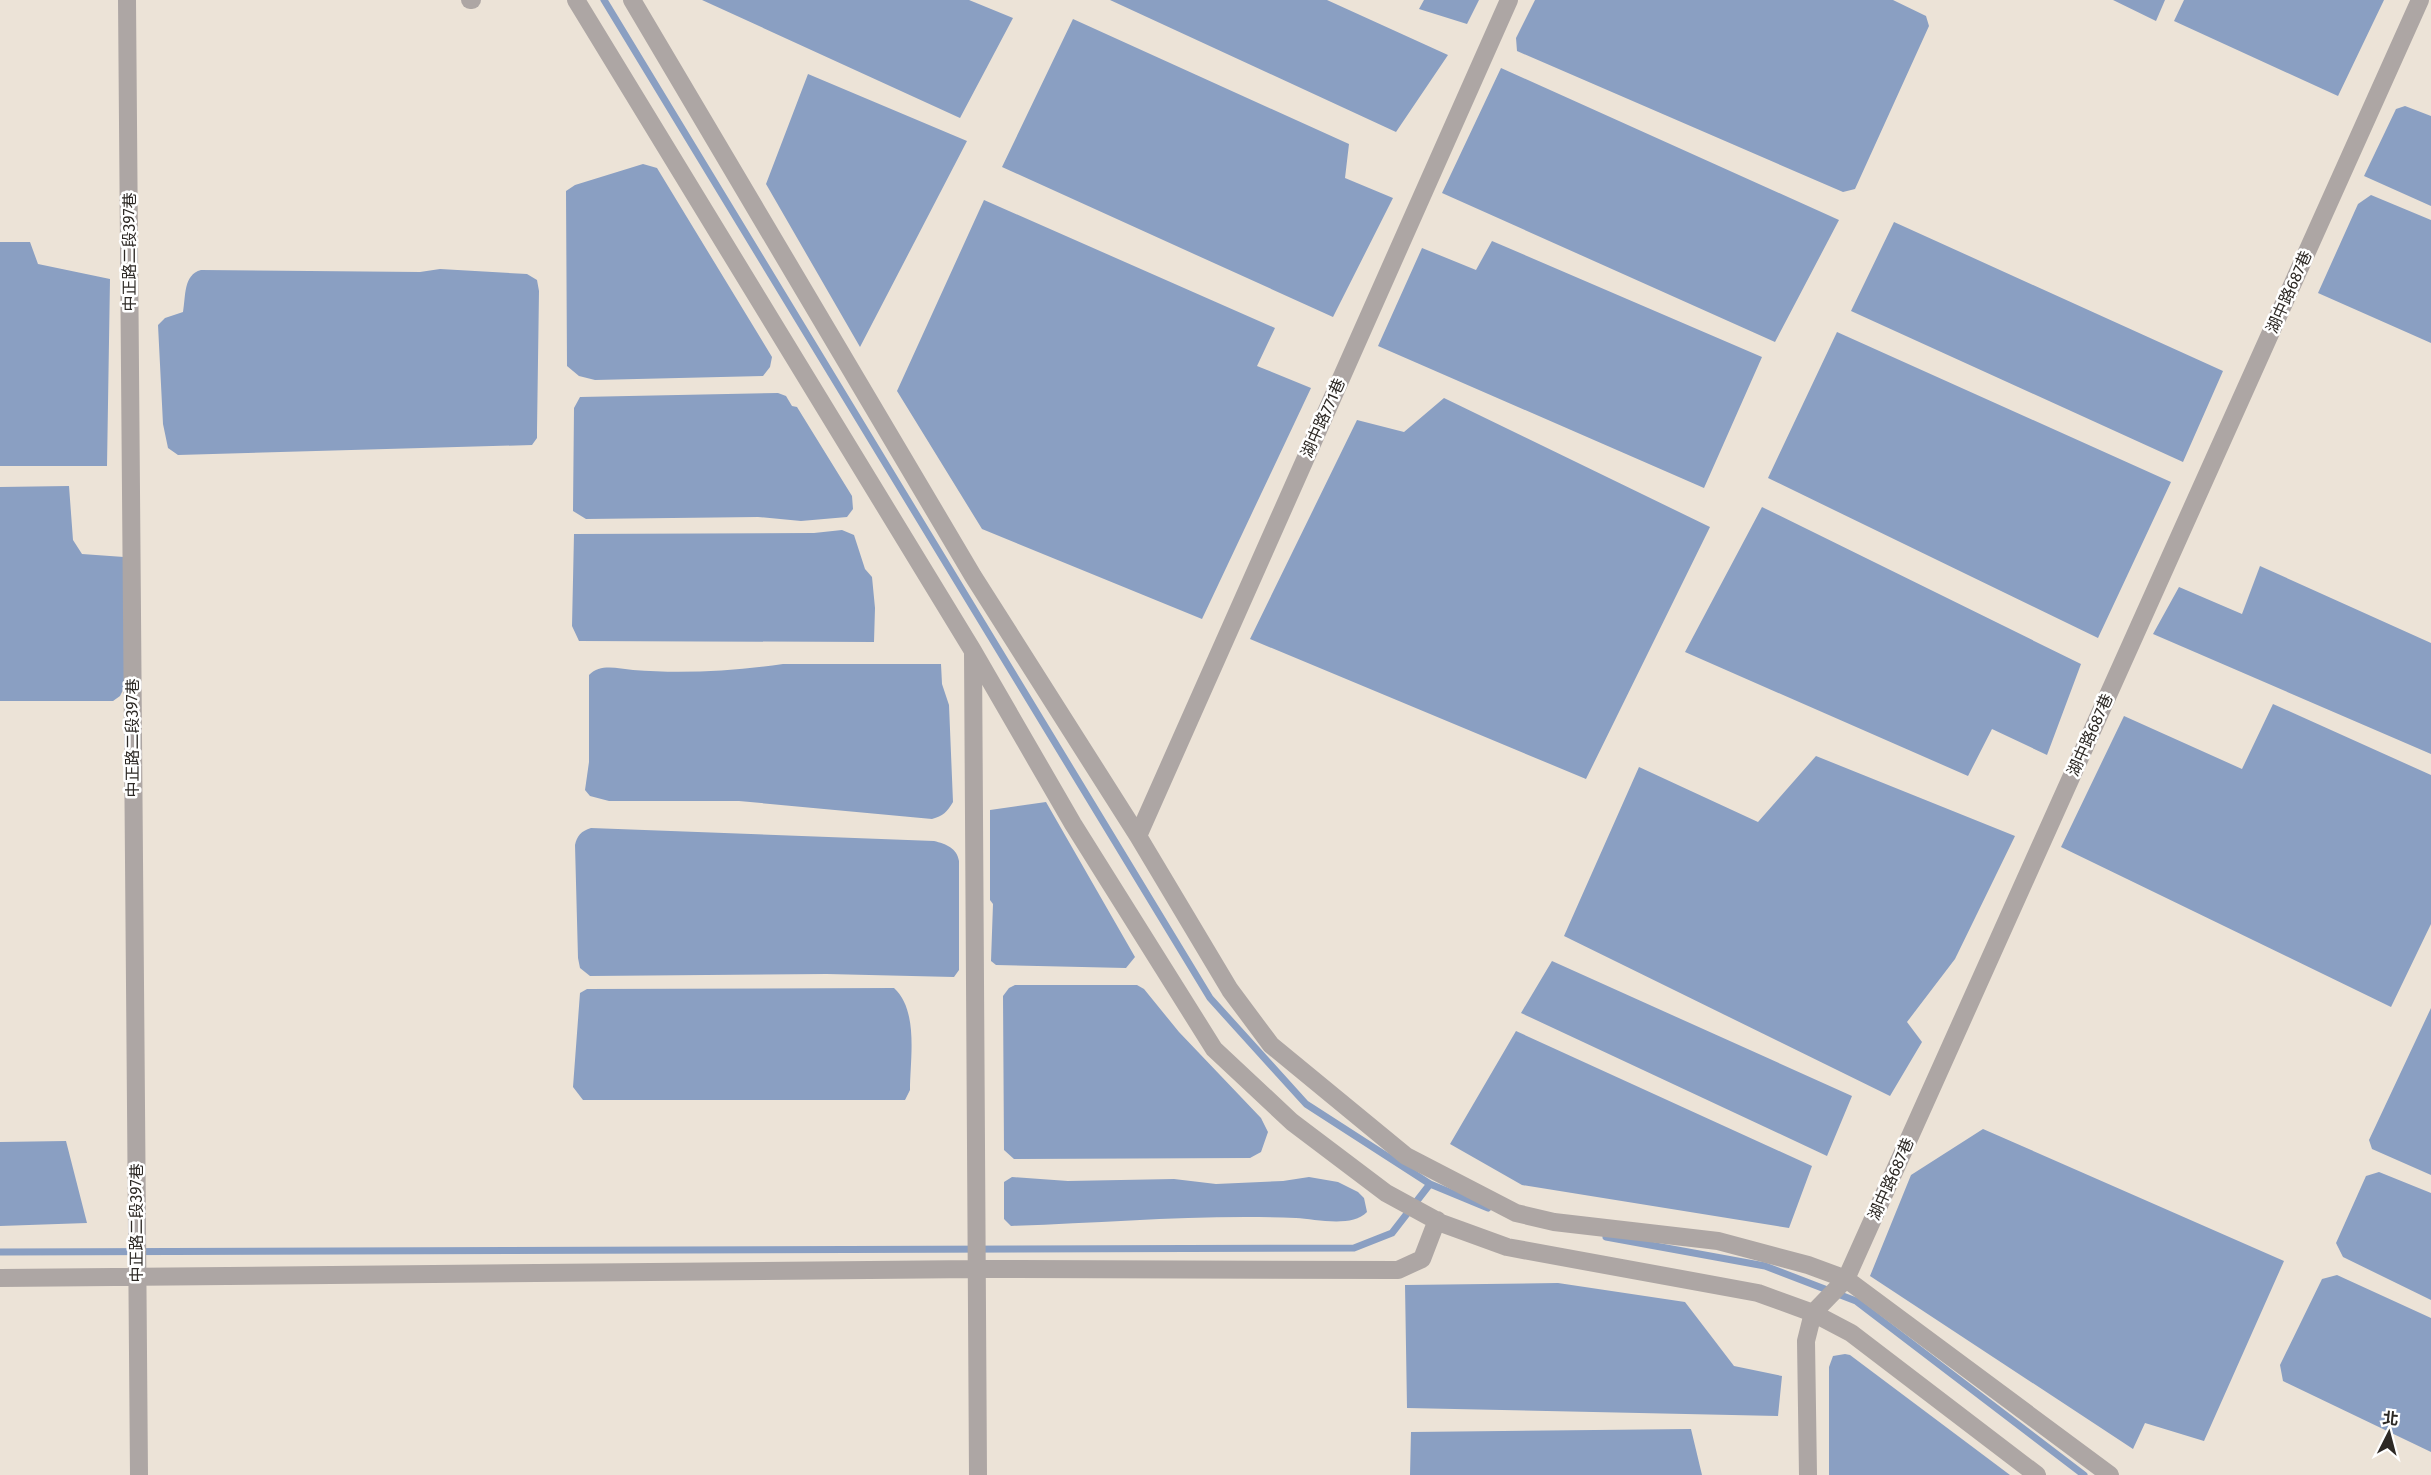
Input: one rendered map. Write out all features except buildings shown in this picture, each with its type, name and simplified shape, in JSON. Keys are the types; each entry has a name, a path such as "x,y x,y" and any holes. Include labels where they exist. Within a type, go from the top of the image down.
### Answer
{"street":[{"name":"中正路二段397巷","path":"127,0 139,1475"},
{"path":"576,0 973,651 1073,824 1214,1049 1292,1122 1386,1193 1437,1220 1507,1247 1758,1293 1813,1312 1851,1334 2037,1475"},
{"path":"632,0 973,576 1138,836 1230,990 1271,1045 1407,1156 1516,1213 1554,1222 1718,1241 1808,1265 1846,1279 2110,1475"},
{"name":"湖中路771巷","path":"1138,836 1509,0"},
{"name":"湖中路687巷","path":"1813,1312 1846,1279 2420,0"},
{"path":"973,651 978,1475"},
{"path":"0,1278 976,1269 1398,1270 1422,1259 1437,1220"},
{"path":"1808,1475 1806,1341 1813,1312"}],"water":[{"path":"702,0 969,0 1013,18 960,118"},
{"path":"1110,0 1327,0 1448,55 1396,132"},
{"path":"1424,0 1479,0 1467,24 1419,9"},
{"path":"1535,0 1893,0 1926,16 1929,26 1855,189 1843,192 1517,51 1516,38"},
{"path":"2113,0 2165,0 2156,21"},
{"path":"2184,0 2384,0 2338,96 2174,21"},
{"path":"1073,19 1349,144 1345,178 1393,198 1333,317 1002,167"},
{"path":"1501,68 1839,220 1775,342 1442,193"},
{"path":"808,74 967,141 860,347 766,184"},
{"path":"2405,106 2431,116 2431,206 2364,176 2396,109"},
{"path":"643,164 657,168 772,357 770,367 763,376 595,380 579,376 567,366 566,191 575,185"},
{"path":"2371,195 2431,220 2431,343 2318,293 2358,204"},
{"path":"984,200 1275,328 1257,366 1311,388 1202,619 982,529 897,391"},
{"path":"1894,222 2223,371 2183,462 1851,311"},
{"path":"1492,241 1762,357 1704,488 1378,346 1422,248 1476,270"},
{"path":"0,242 30,242 38,264 110,279 107,466 0,466"},
{"path":"440,269 527,274 537,280 539,291 537,438 532,445 178,455 168,448 163,424 158,325 165,318 183,312 186,287 195,273 201,270 420,272"},
{"path":"1837,332 2171,482 2098,638 1768,478"},
{"path":"778,393 786,396 792,406 797,407 852,496 853,509 847,517 801,521 758,517 586,519 573,511 574,408 580,397"},
{"path":"1444,398 1710,527 1586,779 1250,639 1357,420 1404,432"},
{"path":"69,486 73,540 82,554 124,557 124,688 120,696 113,701 0,701 0,487"},
{"path":"1762,507 2081,664 2047,755 1992,729 1968,776 1685,652"},
{"path":"842,530 854,535 865,569 872,577 875,608 874,642 579,641 572,626 574,534 814,533"},
{"path":"2260,566 2431,643 2431,754 2153,634 2179,587 2242,614"},
{"path":"783,664 941,664 942,684 949,705 953,802 947,811 932,819 739,801 609,801 590,796 585,790 589,762 589,675 594,671 610,668 670,672 708,671"},
{"path":"2273,704 2431,775 2431,924 2391,1007 2061,847 2124,716 2242,769"},
{"path":"1816,756 2015,836 1955,959 1907,1022 1922,1042 1890,1096 1564,936 1639,767 1758,822"},
{"path":"1046,802 1135,957 1126,968 996,965 991,961 993,904 990,900 990,810"},
{"path":"591,828 934,841 943,844 956,853 959,861 959,970 954,977 827,974 590,976 580,968 578,958 575,845 580,834"},
{"path":"1552,961 1852,1096 1827,1156 1521,1013"},
{"path":"1015,985 1137,985 1144,989 1179,1032 1261,1118 1268,1132 1261,1152 1250,1158 1014,1159 1004,1150 1003,996 1009,988"},
{"path":"894,988 902,998 910,1022 912,1050 910,1090 905,1100 583,1100 573,1087 580,993 587,989"},
{"path":"2431,1008 2431,1175 2372,1149 2369,1140"},
{"path":"1516,1031 1812,1166 1789,1228 1522,1185 1450,1144"},
{"path":"1983,1129 2284,1261 2204,1441 2145,1423 2133,1449 1870,1276 1911,1175"},
{"path":"66,1141 87,1223 0,1226 0,1142"},
{"path":"2379,1172 2431,1193 2431,1300 2343,1257 2336,1243 2366,1176"},
{"path":"1012,1177 1068,1181 1174,1179 1216,1184 1283,1181 1309,1177 1338,1182 1358,1192 1364,1198 1367,1212 1352,1220 1343,1221 1225,1217 1011,1226 1004,1219 1004,1182"},
{"path":"2337,1275 2431,1318 2431,1452 2283,1381 2280,1365 2322,1279"},
{"path":"1558,1283 1685,1302 1734,1366 1782,1376 1778,1416 1407,1408 1405,1285"},
{"path":"1850,1355 2010,1475 1829,1475 1829,1367 1833,1356"},
{"path":"1691,1429 1702,1475 1410,1475 1411,1432"}],"waterway":[{"path":"604,0 1210,998 1306,1104 1430,1184 1488,1208"},
{"path":"0,1252 1354,1248 1392,1233 1430,1184"},
{"path":"1606,1237 1765,1266 1856,1301 2084,1475"}]}
